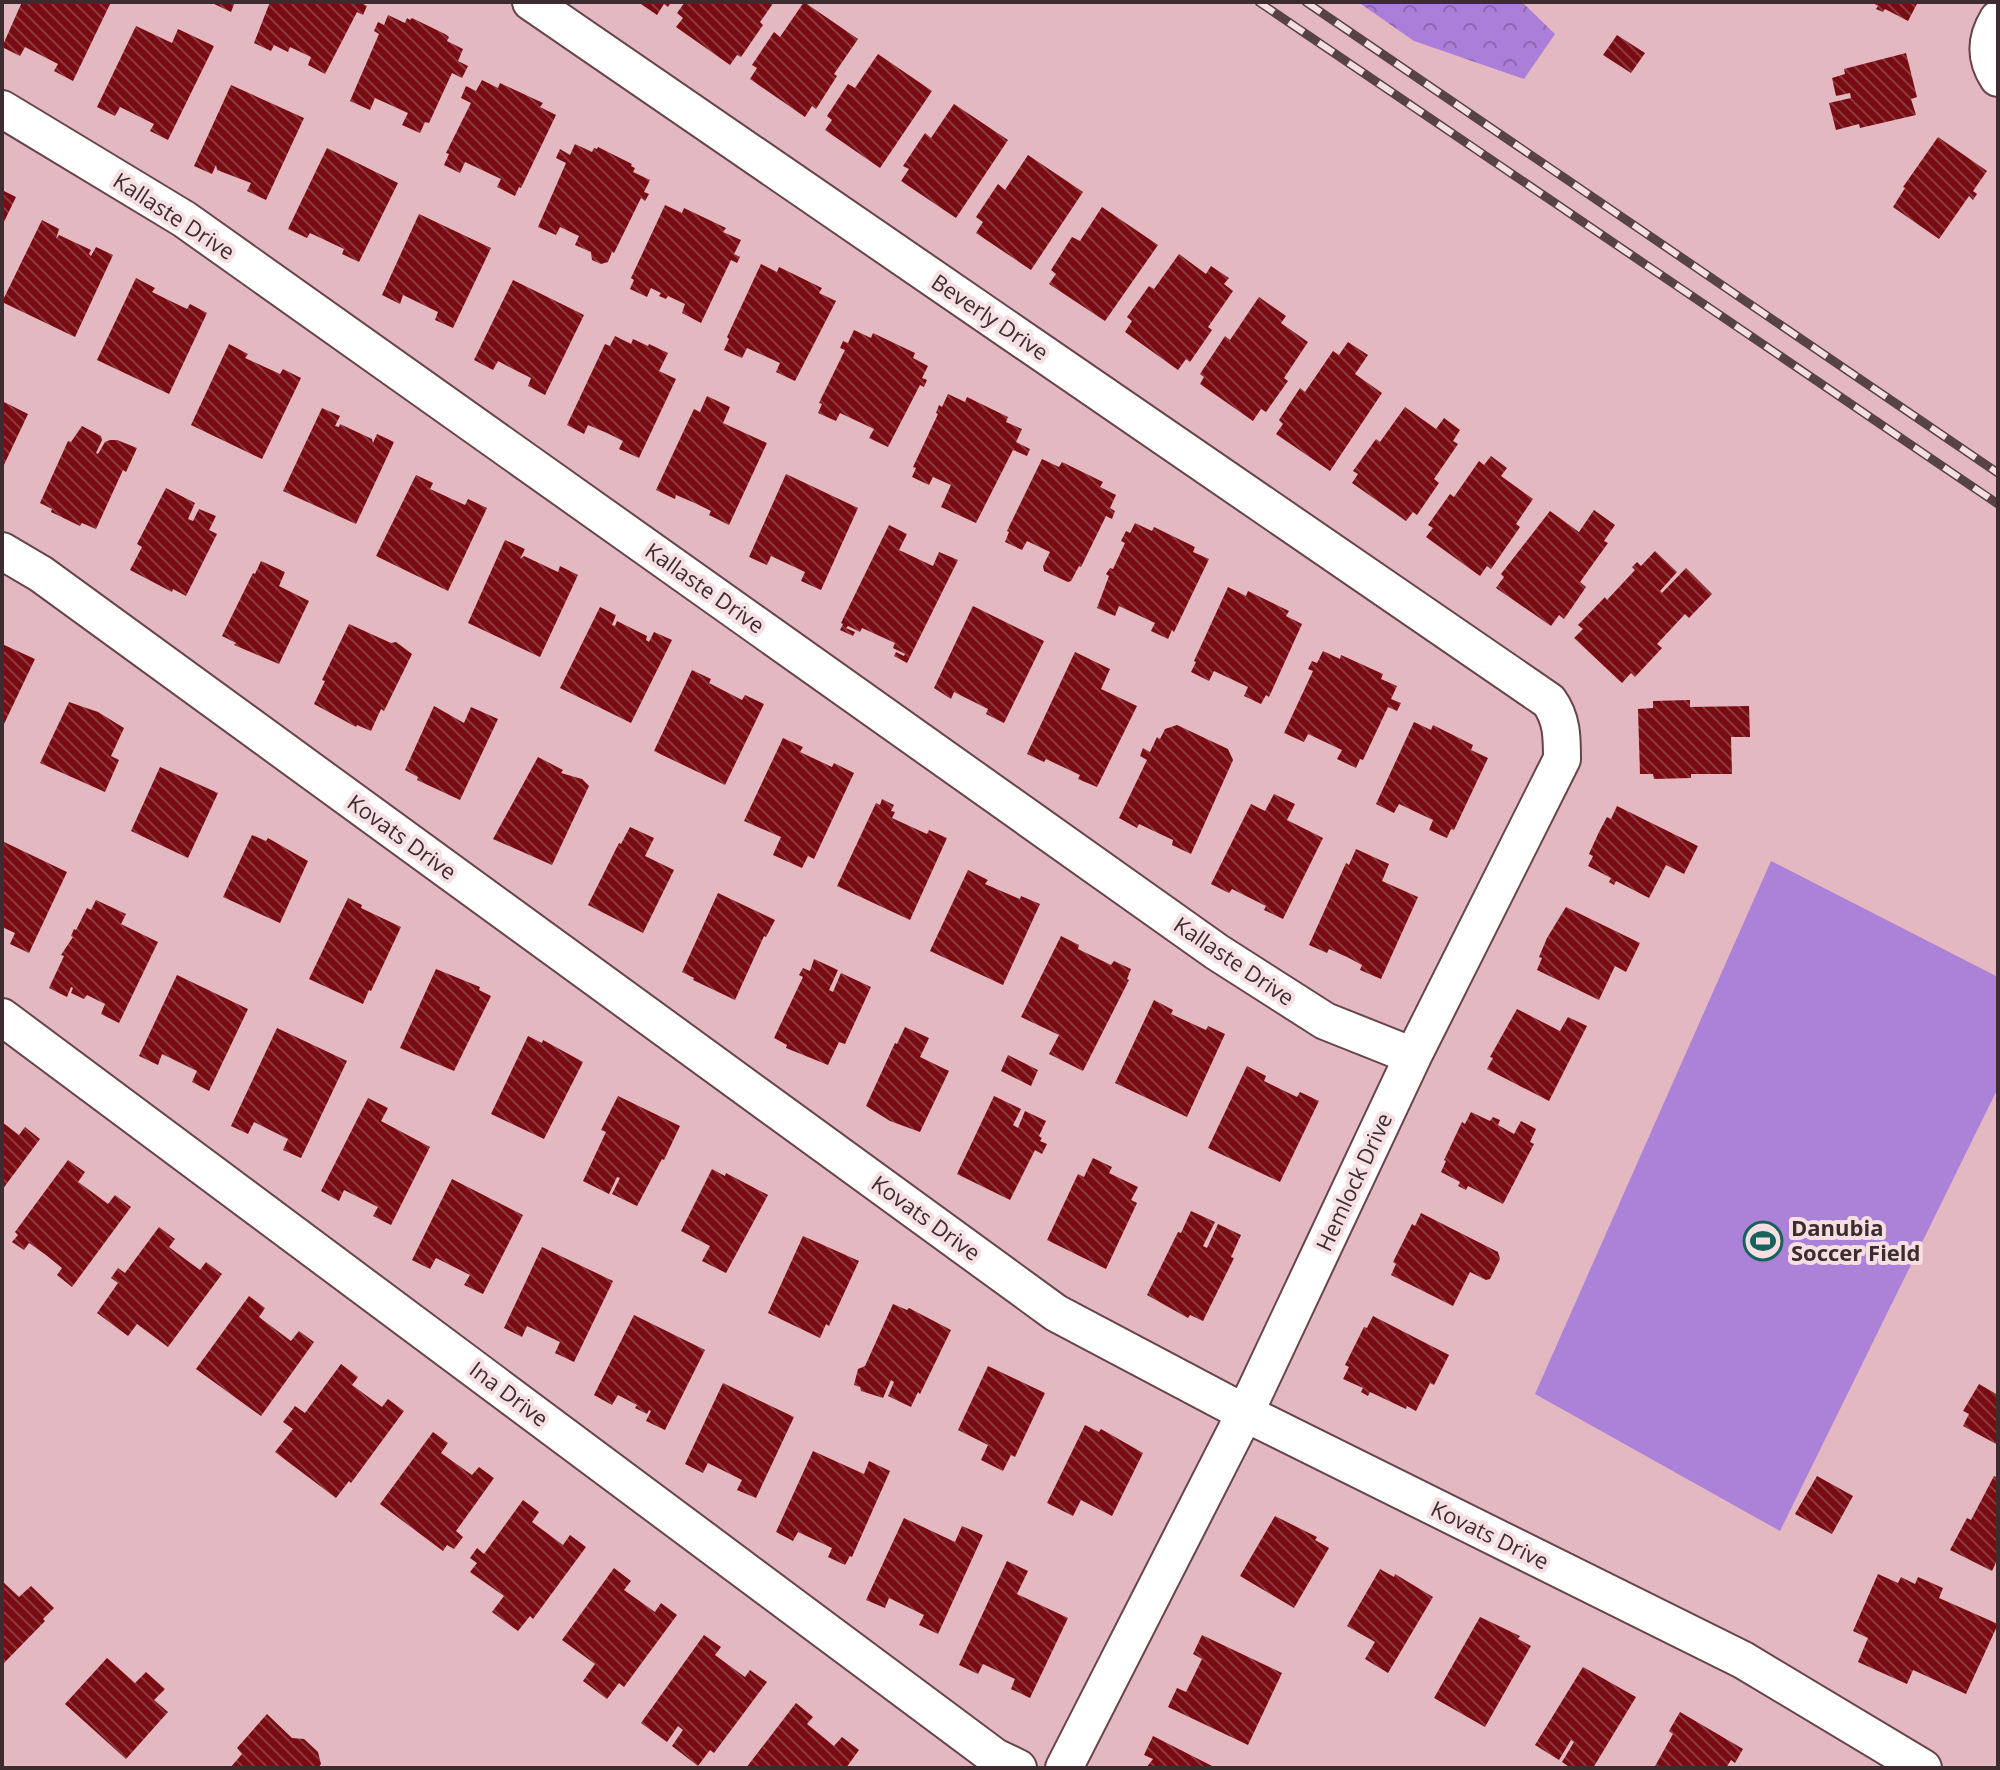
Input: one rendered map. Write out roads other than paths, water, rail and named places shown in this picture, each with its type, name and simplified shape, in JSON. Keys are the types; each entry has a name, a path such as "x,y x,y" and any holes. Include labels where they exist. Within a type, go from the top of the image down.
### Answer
{"street":[{"name":"Beverly Drive","path":"531,2 1449,632"},
{"path":"1998,19 1988,39 1987,52 1998,78"},
{"name":"Kallaste Drive","path":"2,109 184,219 1217,952 1325,1021 1413,1056"},
{"name":"Kovats Drive","path":"2,551 41,574 1056,1313 1245,1413 1743,1660 1923,1768"},
{"name":"Hemlock Drive","path":"1064,1768 1245,1413 1413,1056 1562,759 1563,732 1557,712 1549,701 1449,632"},
{"name":"Ina Drive","path":"2,1017 982,1747 1018,1768"}],"railway":[{"path":"1259,2 1998,504"},
{"path":"1306,2 1998,473"}],"place":[{"name":"Danubia Soccer Field","path":"1763,1241"}]}
